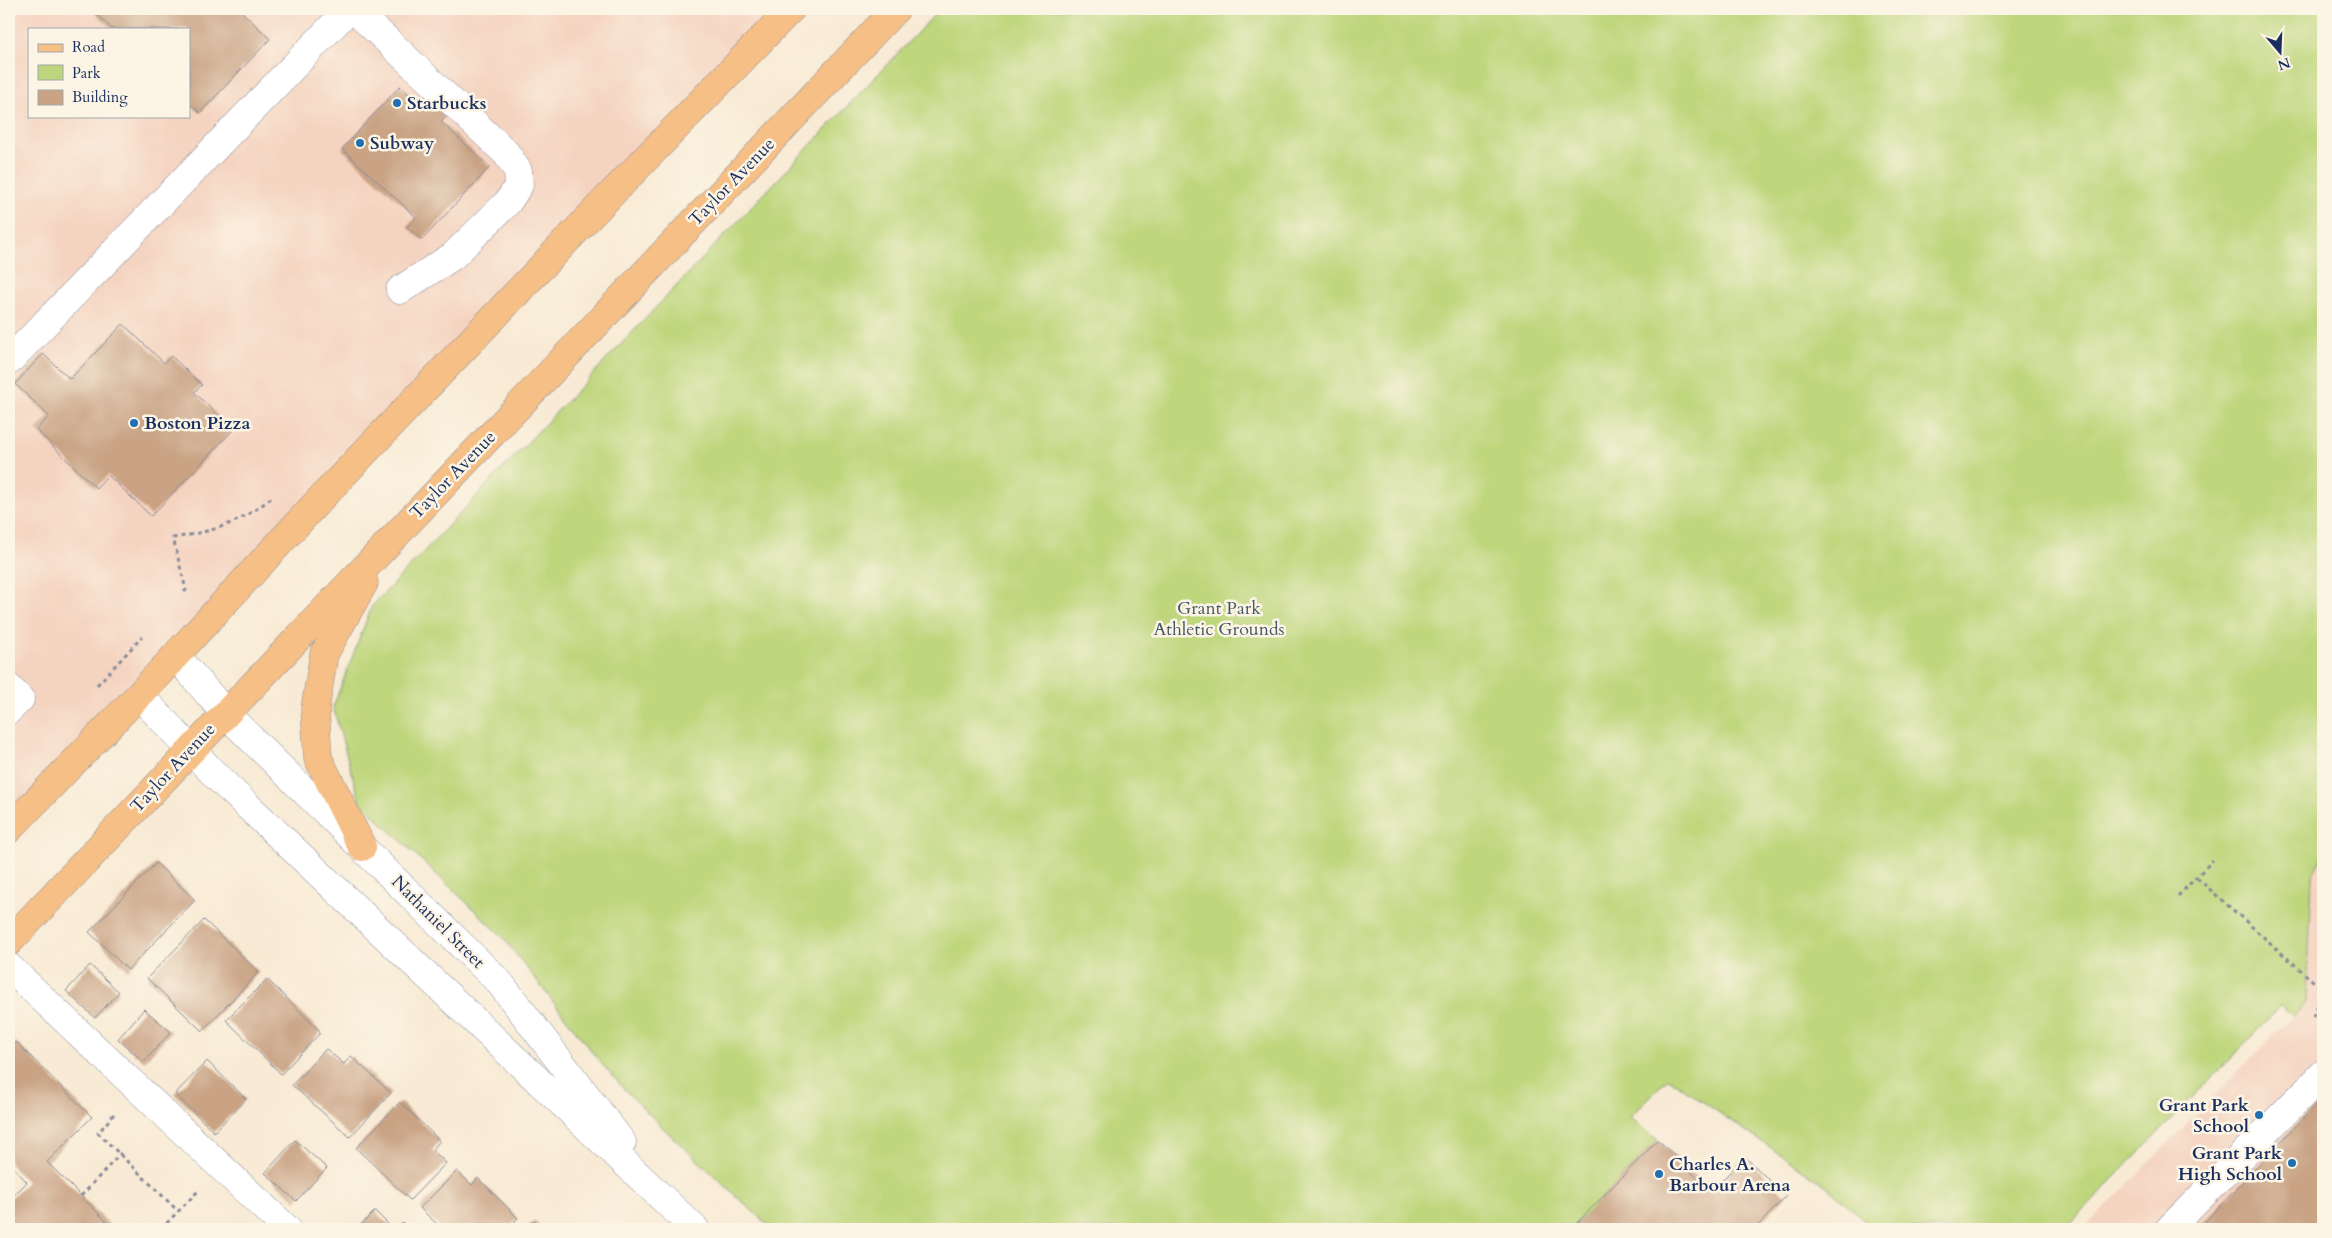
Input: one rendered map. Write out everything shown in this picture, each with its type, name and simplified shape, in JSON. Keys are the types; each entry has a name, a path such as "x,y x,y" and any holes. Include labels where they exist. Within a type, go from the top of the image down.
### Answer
{"main road":[{"path":"9,829 176,656 336,481 791,9"},
{"name":"Taylor Avenue","path":"9,942 189,750 896,9"},
{"path":"362,847 318,758 315,709 324,654 383,548"}],"street":[{"path":"9,361 349,9"},
{"path":"354,9 506,153 518,171 519,185 508,202 453,256 400,290"},
{"name":"Nathaniel Street","path":"176,656 226,712 500,983 675,1211"},
{"path":"9,688 20,699 9,710"},
{"name":"Nathaniel Street","path":"139,695 189,750 695,1229"},
{"path":"9,967 287,1229"},
{"path":"2169,1229 2323,1074"}],"path":[{"path":"2178,896 2213,860"},
{"path":"2197,878 2322,989"},
{"path":"2313,1017 2322,989 2323,903"},
{"path":"138,1088 98,1133 178,1211"},
{"path":"81,1196 121,1154"},
{"path":"161,1229 221,1167"}],"shaded area":[{"path":"9,9 791,9 9,829"},
{"name":"Grant Park School","path":"2323,854 2323,1229 2084,1229 2307,1001 2312,876"}],"green space":[{"name":"Grant Park Athletic Grounds","path":"940,9 2323,9 2323,854 2312,876 2307,1001 2293,1017 2281,1006 2065,1229 1874,1229 1828,1187 1668,1078 1630,1117 1658,1140 1571,1229 772,1229 665,1130 627,1092 600,1062 502,936 360,802 333,707 372,606"}],"building":[{"path":"91,9 239,9 270,39 200,113 190,104 190,28 111,28"},
{"path":"400,86 419,103 425,96 446,116 441,122 490,167 422,240 407,227 416,217 342,149"},
{"name":"Boston Pizza","path":"123,324 164,363 171,356 202,385 194,392 233,430 151,516 108,475 96,488 36,430 49,416 15,384 43,354 70,379"},
{"path":"156,863 195,900 128,970 89,932"},
{"path":"204,920 259,972 202,1031 147,978"},
{"path":"90,965 119,992 95,1018 66,991"},
{"path":"267,979 321,1032 281,1074 226,1020"},
{"path":"144,1009 171,1032 144,1062 118,1039"},
{"path":"16,1042 92,1117 47,1162 114,1229 9,1229 9,1200 27,1182 9,1163 9,1049"},
{"path":"326,1049 344,1064 351,1056 391,1093 350,1137 292,1085"},
{"path":"207,1061 246,1099 214,1132 175,1094"},
{"name":"Grant Park High School","path":"2323,1097 2323,1229 2198,1229"},
{"path":"400,1102 440,1141 432,1150 446,1163 410,1200 356,1148"},
{"path":"295,1140 327,1168 296,1201 265,1173"},
{"name":"Charles A. Barbour Arena","path":"1658,1140 1711,1191 1745,1157 1786,1196 1755,1229 1571,1229"},
{"path":"457,1171 472,1185 478,1178 518,1218 507,1229 442,1229 420,1208"},
{"path":"375,1211 392,1228 357,1229"},
{"path":"534,1220 544,1229 526,1229"},
{"path":"403,1223 409,1229 397,1229"}],"place":[{"name":"Starbucks","path":"397,103"},
{"name":"Subway","path":"360,143"},
{"name":"Boston Pizza","path":"134,423"},
{"name":"Grant Park School","path":"2259,1115"},
{"name":"Grant Park High School","path":"2292,1163"},
{"name":"Charles A. Barbour Arena","path":"1659,1174"}]}
